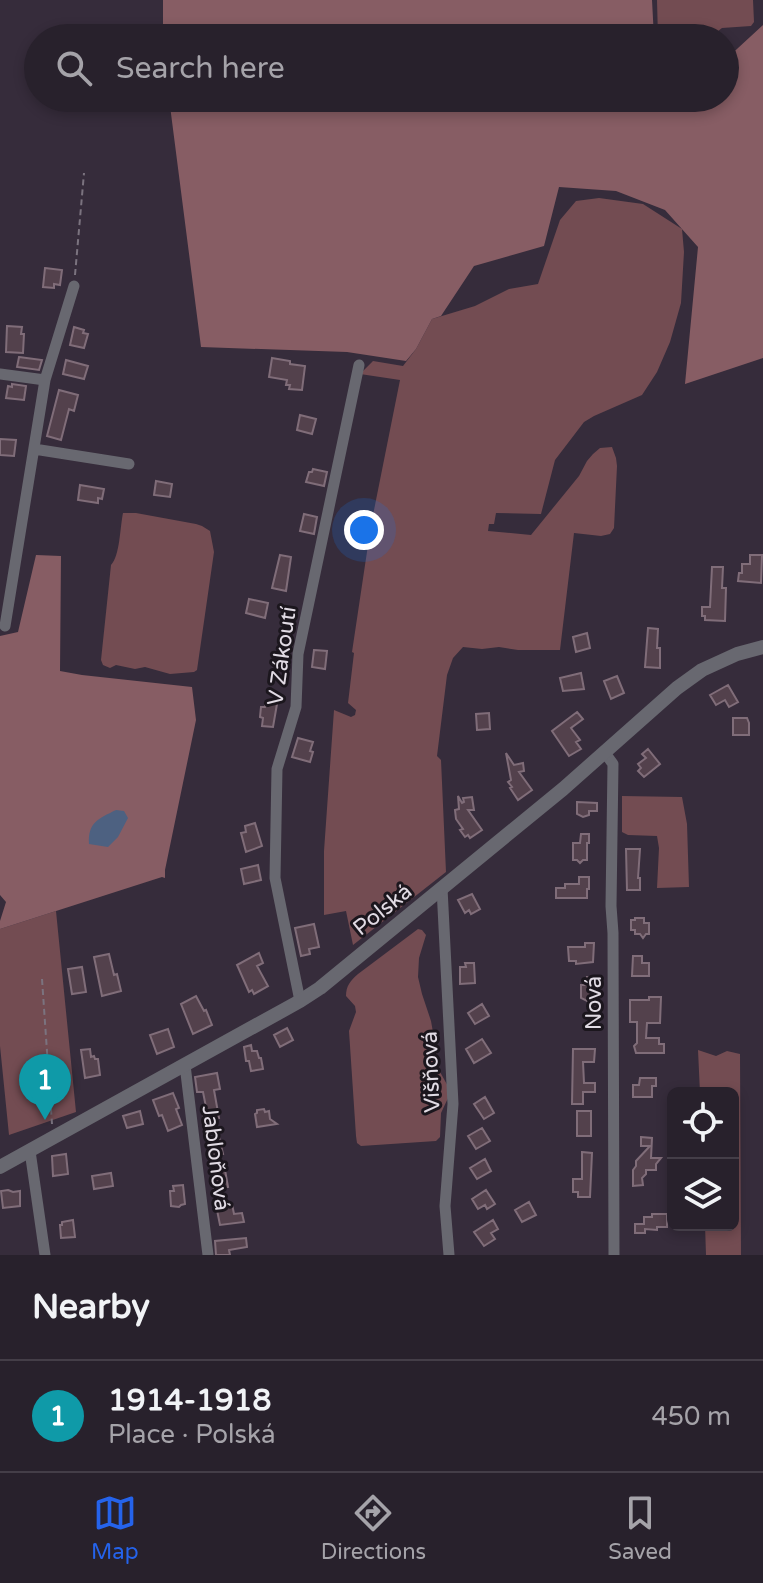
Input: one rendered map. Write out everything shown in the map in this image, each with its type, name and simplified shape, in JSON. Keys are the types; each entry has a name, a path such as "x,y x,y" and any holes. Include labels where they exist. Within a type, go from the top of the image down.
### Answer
{"street":[{"path":"5,626 45,380 74,286"},
{"name":"V Zákoutí","path":"300,1001 275,878 277,769 296,707 298,654 359,365"},
{"path":"0,374 45,380"},
{"path":"34,449 129,464"},
{"name":"Polská","path":"0,1167 320,988 605,753 677,688 702,670 737,654 763,647"},
{"name":"Nová","path":"605,753 613,764 614,1255"},
{"name":"Višňová","path":"442,888 453,1104 445,1206 449,1255"},
{"name":"Jabloňová","path":"185,1065 208,1255"},
{"path":"30,1151 45,1255"}],"path":[{"path":"74,286 84,173"},
{"path":"42,979 53,1137"}],"shaded area":[{"path":"163,0 652,0 653,24 163,24"},
{"path":"657,0 753,0 754,22 751,26 658,24"},
{"path":"763,25 763,358 685,384 698,247 665,210 616,191 559,187 544,246 474,266 441,316 432,319 406,361 347,352 201,347 171,112 739,112 739,47"},
{"path":"599,198 643,204 682,229 681,303 670,342 657,372 642,395 584,422 555,460 541,514 496,513 494,524 489,524 488,531 531,535 593,454 600,448 612,447 617,466 614,528 610,534 601,536 574,533 560,650 463,647 453,658 447,675 437,756 441,760 446,872 353,945 346,911 324,915 324,851 334,710 351,717 355,715 356,710 348,703 352,652 371,525 400,380 360,374 373,361 403,366 432,319 475,306 509,289 538,284 560,220 576,201"},
{"path":"123,513 196,524 210,531 214,552 197,670 194,672 170,674 145,667 135,669 116,665 110,668 103,665 111,565 118,548"},
{"path":"36,555 61,556 60,671 192,687 196,720 165,878 0,929 6,902 0,895 0,636 18,632"},
{"path":"622,796 682,797 687,824 689,887 657,888 657,836 622,832"},
{"path":"56,911 76,1112 9,1135 0,1046 0,929"},
{"path":"418,929 426,935 419,958 418,977 431,1021 440,1072 449,1088 449,1096 441,1113 440,1137 436,1141 361,1146 356,1136 349,1031 356,1012 346,996 347,989 358,974"},
{"path":"698,1050 716,1056 727,1051 740,1054 741,1255 706,1255 705,1231 739,1231 739,1087 700,1087"}],"water":[{"path":"116,810 124,811 128,818 118,837 108,847 89,844 90,831 95,822"}],"building":[{"path":"45,268 62,270 60,285 43,287"},
{"path":"7,326 22,327 23,353 6,352"},
{"path":"74,327 88,334 84,348 70,345"},
{"path":"19,357 42,360 39,370 17,367"},
{"path":"272,358 305,366 302,390 289,389 287,380 269,377"},
{"path":"66,360 88,366 84,379 63,374"},
{"path":"12,384 26,386 24,400 6,398 8,386 12,387"},
{"path":"59,390 78,395 74,411 69,409 61,440 47,436"},
{"path":"300,415 316,419 312,434 297,430"},
{"path":"0,439 16,440 14,456 0,455"},
{"path":"313,469 327,472 324,486 306,482"},
{"path":"156,481 172,484 170,497 154,495"},
{"path":"80,485 104,489 102,499 98,498 98,503 78,500"},
{"path":"304,514 317,517 314,534 300,531"},
{"path":"280,555 291,557 286,591 272,588"},
{"path":"750,555 762,555 761,583 738,581 742,564 750,564"},
{"path":"712,567 723,567 725,621 705,620 702,616 702,607 710,607"},
{"path":"249,599 268,603 265,618 246,613"},
{"path":"648,628 658,629 660,668 645,667"},
{"path":"587,633 590,648 576,652 573,637"},
{"path":"314,650 327,651 325,669 312,667"},
{"path":"581,673 584,689 563,691 560,678"},
{"path":"617,676 624,693 611,699 604,681"},
{"path":"728,685 738,702 729,707 725,700 716,705 710,695"},
{"path":"266,702 277,704 273,727 262,726 261,707 265,707"},
{"path":"577,712 583,719 571,728 580,740 576,742 581,749 569,756 552,731"},
{"path":"489,713 490,729 477,730 476,714"},
{"path":"733,718 747,718 749,735 733,735"},
{"path":"298,738 313,742 310,762 292,757"},
{"path":"648,749 660,764 644,777 638,771 641,768 638,764 646,758 642,754"},
{"path":"506,753 514,765 523,763 524,771 519,772 532,790 518,800 508,782 511,780"},
{"path":"458,796 462,803 463,798 472,797 474,810 468,810 482,830 470,838 468,835 465,837 456,819"},
{"path":"577,802 597,803 597,811 589,811 589,815 583,817 577,814"},
{"path":"255,823 262,846 246,852 241,833 246,832 245,826"},
{"path":"581,834 589,834 589,843 587,860 580,863 573,860 573,843 580,843"},
{"path":"626,849 640,849 640,890 627,890"},
{"path":"258,865 261,880 244,884 241,869"},
{"path":"579,877 589,877 587,898 556,898 556,888 579,884"},
{"path":"472,894 480,909 471,914 469,910 465,913 458,900"},
{"path":"644,918 644,923 649,923 649,934 643,938 631,930 631,920"},
{"path":"314,924 319,947 309,949 310,954 301,956 295,928"},
{"path":"585,943 594,943 593,962 576,964 576,961 569,961 568,947 585,947"},
{"path":"259,953 263,963 257,966 268,986 254,994 252,990 249,992 237,965"},
{"path":"109,954 121,991 102,996 94,957"},
{"path":"633,956 642,956 642,963 649,963 649,976 632,976"},
{"path":"465,963 474,963 475,983 460,984 460,967 466,967"},
{"path":"82,967 86,992 72,994 68,969"},
{"path":"587,977 596,978 596,985 593,985 593,998 587,1001 581,998 581,985 587,985"},
{"path":"196,996 212,1025 193,1034 181,1004"},
{"path":"649,997 661,997 660,1023 647,1023 646,1038 659,1038 659,1044 664,1044 664,1053 636,1053 634,1046 637,1043 637,1022 630,1022 630,1000 649,1000"},
{"path":"482,1004 489,1016 475,1024 468,1013"},
{"path":"287,1028 293,1040 280,1047 274,1035"},
{"path":"168,1029 174,1047 157,1054 150,1035"},
{"path":"482,1039 491,1053 474,1063 466,1049"},
{"path":"251,1045 252,1051 257,1051 261,1058 263,1069 251,1071 249,1061 246,1061 244,1047"},
{"path":"90,1049 91,1057 98,1059 100,1075 85,1078 81,1050"},
{"path":"573,1049 595,1049 594,1062 583,1062 584,1083 595,1083 595,1092 583,1092 583,1104 572,1104"},
{"path":"217,1073 220,1089 214,1090 219,1118 204,1122 202,1107 206,1107 203,1092 197,1092 195,1077"},
{"path":"640,1078 656,1078 652,1097 633,1097 633,1085 639,1085"},
{"path":"173,1093 182,1125 168,1131 153,1100"},
{"path":"485,1097 494,1113 484,1119 474,1104"},
{"path":"264,1109 265,1112 269,1111 270,1119 277,1124 257,1127 255,1114 257,1110"},
{"path":"140,1111 143,1124 127,1128 123,1116"},
{"path":"577,1111 591,1111 591,1136 577,1136"},
{"path":"482,1128 490,1141 476,1149 468,1136"},
{"path":"219,1137 223,1154 209,1156 209,1138"},
{"path":"641,1137 652,1138 651,1158 661,1158 656,1170 646,1170 643,1185 633,1186 636,1161 650,1146 641,1146"},
{"path":"582,1152 592,1153 590,1197 578,1197 578,1192 573,1192 573,1179 582,1179"},
{"path":"66,1154 68,1174 53,1176 52,1156"},
{"path":"485,1159 491,1171 477,1179 470,1168"},
{"path":"225,1170 228,1187 214,1189 212,1175"},
{"path":"111,1173 113,1186 94,1189 92,1176"},
{"path":"183,1185 185,1204 171,1206 170,1191 174,1191 173,1186"},
{"path":"486,1190 495,1204 487,1209 485,1205 478,1209 472,1199"},
{"path":"1,1191 20,1191 20,1206 3,1208"},
{"path":"529,1202 536,1215 522,1222 515,1210"},
{"path":"232,1204 234,1214 242,1213 244,1222 220,1225 217,1210"},
{"path":"652,1214 667,1214 667,1227 635,1233 635,1224 644,1224 644,1217 652,1217"},
{"path":"73,1220 75,1237 61,1238 62,1222"},
{"path":"493,1220 498,1229 491,1233 495,1239 484,1246 474,1232"},
{"path":"246,1238 247,1247 229,1250 230,1255 216,1255 215,1241"}],"place":[{"name":"1914-1918","path":"45,1120"}]}
